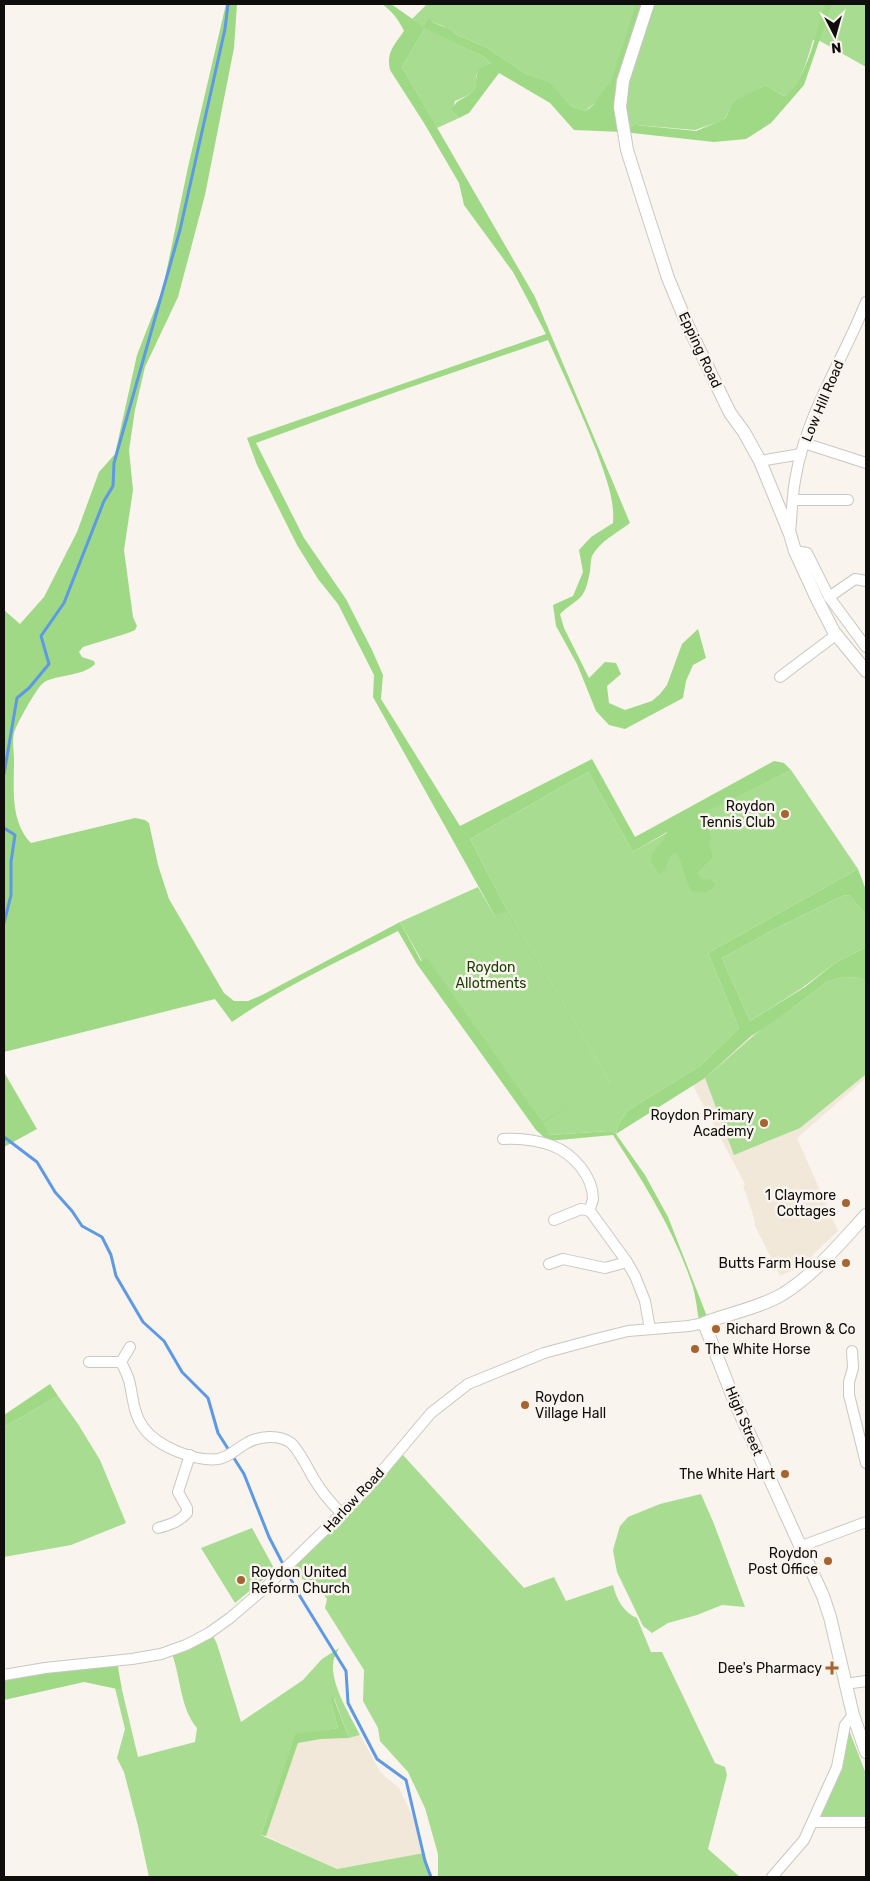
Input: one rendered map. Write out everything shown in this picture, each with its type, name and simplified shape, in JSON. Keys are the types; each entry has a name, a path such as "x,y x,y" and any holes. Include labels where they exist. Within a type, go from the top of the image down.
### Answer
{"main road":[{"name":"Epping Road","path":"648,4 623,81 621,93 622,126 627,150 668,278 687,324 730,413 744,432 760,461 790,534 795,552 817,600 837,634 866,671"},
{"path":"704,1323 783,1294 816,1267 866,1215"},
{"name":"High Street","path":"704,1323 734,1400 816,1577 830,1617 845,1684 866,1751"}],"street":[{"name":"Low Hill Road","path":"790,534 796,475 804,443 818,406 866,302"},
{"path":"804,443 866,462"},
{"path":"760,461 801,454"},
{"path":"793,500 848,500"},
{"path":"795,552 807,553 830,597 866,647"},
{"path":"830,597 855,579 866,581"},
{"path":"780,676 837,634"},
{"path":"503,1140 518,1138 553,1146 580,1166 588,1178 592,1199 590,1210 627,1262 645,1301 650,1329"},
{"path":"554,1220 581,1209 590,1210"},
{"path":"549,1264 563,1259 605,1268 627,1262"},
{"name":"Harlow Road","path":"4,1675 45,1668 161,1654 186,1645 210,1633 249,1602 342,1514 366,1490 431,1414 468,1384 544,1353 614,1334 704,1323"},
{"path":"121,1362 130,1347"},
{"path":"852,1351 853,1368 849,1382 849,1395 866,1463"},
{"path":"89,1362 121,1362"},
{"path":"121,1362 129,1379 137,1416 144,1429 159,1442 190,1456 201,1459 218,1459 233,1454 248,1442 276,1437 291,1443 315,1481 342,1514"},
{"path":"158,1528 173,1524 187,1513 187,1508 178,1492 190,1456"},
{"path":"802,1546 866,1522"},
{"path":"845,1684 866,1681"},
{"path":"772,1877 804,1840 837,1767 845,1725 854,1715"},
{"path":"812,1822 866,1822"}],"shaded area":[{"name":"Roydon Primary Academy","path":"866,954 866,1078 797,1138 838,1231 800,1267 780,1276 754,1224 752,1211 743,1186 745,1184 690,1080"},
{"path":"360,1735 381,1773 399,1788 416,1823 424,1853 337,1869 266,1836 298,1743 321,1739 349,1738"}],"green space":[{"path":"226,4 237,4 234,48 205,195 178,297 145,367 135,410 129,450 133,490 124,550 133,617 137,626 135,630 128,633 83,647 79,652 82,657 94,661 95,664 82,672 47,681 42,684 31,700 13,736 14,793 19,825 31,843 135,818 149,823 158,865 169,899 224,993 234,1001 248,1001 262,995 400,922 421,961 427,958 542,1122 570,1105 543,1123 549,1135 608,1131 616,1134 645,1175 668,1217 708,1319 699,1321 693,1287 668,1227 613,1135 548,1141 536,1130 417,964 398,931 293,985 232,1022 215,999 4,1052 4,610 20,624 44,597 77,532 99,472 115,454 137,355 163,288 188,167"},
{"path":"382,4 391,4 424,27 429,18 432,22 449,29 455,34 486,47 526,74 549,82 571,106 585,111 593,105 611,82 636,4 648,4 633,47 622,126 636,125 696,131 725,119 733,102 765,85 785,96 800,78 825,4 832,4 804,85 771,123 746,139 714,142 623,132 574,130 550,103 499,73 469,113 459,118 452,109 454,105 475,89 478,72 481,68 491,63 482,56 425,28 402,67 535,297 630,523 595,551 592,556 590,574 585,591 579,599 560,614 564,628 589,678 605,662 616,663 621,674 607,686 609,703 625,710 652,701 660,694 667,685 682,644 698,629 706,658 693,665 686,681 683,698 625,729 609,725 596,711 577,664 556,626 553,605 573,596 583,572 579,550 591,537 613,523 613,514 609,487 597,452 548,340 256,443 304,538 346,599 372,650 383,675 381,699 460,826 592,759 635,837 774,761 784,763 791,770 701,814 712,837 709,845 713,857 697,873 702,880 711,879 715,886 705,893 692,891 677,853 671,855 664,871 660,874 654,867 652,856 667,832 633,852 588,772 470,839 507,910 609,1082 506,911 495,916 373,697 374,675 338,604 318,579 297,545 257,465 247,438 546,334 513,272 464,205 459,183 390,70 390,54 404,31 395,16"},
{"path":"427,4 866,4 866,67 820,41 813,40 800,78 785,96 765,85 733,103 724,120 695,130 636,125 622,126 596,102 585,111 571,106 548,82 526,74 486,47 432,22 425,27 482,56 491,63 483,67 477,74 473,91 455,101 453,109 459,118 437,128 402,67 425,28 412,19"},
{"name":"Roydon Allotments","path":"791,770 858,869 708,953 739,1028 700,1066 627,1111 618,1125 616,1134 608,1131 549,1135 427,959 422,961 400,922 478,887 495,916 506,910 609,1082 507,910 470,839 588,772 633,852 700,814"},
{"path":"858,869 866,890 865,914 849,895 842,896 722,958 750,1021 805,987 835,963 866,947 866,982 861,978 844,977 828,981 750,1037 705,1078 616,1134 618,1125 627,1111 700,1066 739,1028 708,953"},
{"path":"849,895 865,914 866,912 866,947 835,963 802,988 750,1021 722,958 773,930 842,896"},
{"name":"Roydon Primary Academy","path":"844,977 861,978 866,982 865,1075 800,1128 734,1155 705,1078 766,1025 790,1010 828,981"},
{"path":"4,1072 37,1129 4,1147"},
{"path":"50,1384 58,1396 4,1427 4,1415"},
{"path":"58,1396 100,1460 126,1523 71,1545 4,1557 4,1427"},
{"path":"403,1455 524,1588 554,1577 566,1601 613,1585 621,1605 628,1613 637,1618 651,1652 662,1652 715,1763 725,1767 727,1775 708,1849 740,1877 438,1877 438,1854 425,1808 408,1772 380,1741 378,1728 363,1701 364,1670 325,1608 327,1599 317,1585 302,1579 292,1565 364,1496"},
{"path":"701,1494 745,1607 722,1605 697,1615 668,1623 652,1633 643,1626 617,1572 613,1550 620,1526 628,1517 660,1504"},
{"path":"252,1528 275,1570 235,1603 201,1548"},
{"path":"212,1634 217,1644 241,1722 303,1680 322,1659 339,1648 333,1663 336,1683 343,1702 360,1735 349,1738 334,1698 331,1703 338,1728 295,1735 261,1835 337,1869 424,1853 431,1877 149,1877 124,1772 117,1758 125,1729 115,1688 122,1690 138,1757 195,1742 197,1728 187,1711 172,1654"},
{"path":"117,1661 122,1690 84,1682 4,1700 4,1676"},
{"path":"332,1694 349,1738 321,1739 298,1743 266,1836 261,1835 295,1734 338,1728 331,1703"},
{"path":"847,1730 849,1730 866,1774 866,1819 820,1817 819,1815 838,1774"}],"waterway":[{"path":"4,774 17,698 29,688 49,664 41,636 64,603 104,501 113,486 114,463 180,230 225,29 228,4"},
{"path":"4,828 15,835 11,862 11,895 4,923"},
{"path":"4,1137 37,1162 55,1192 82,1226 102,1237 111,1255 116,1276 143,1322 164,1341 182,1372 208,1398 218,1433 244,1474 269,1537 298,1593 346,1671 348,1703 377,1759 406,1780 425,1861 431,1877"}],"place":[{"name":"Roydon Tennis Club","path":"785,814"},
{"name":"Roydon Primary Academy","path":"764,1123"},
{"name":"1 Claymore Cottages","path":"846,1203"},
{"name":"Butts Farm House","path":"846,1263"},
{"name":"Richard Brown & Co","path":"716,1329"},
{"name":"The White Horse","path":"695,1349"},
{"name":"Roydon Village Hall","path":"525,1405"},
{"name":"The White Hart","path":"785,1474"},
{"name":"Roydon Post Office","path":"828,1561"},
{"name":"Roydon United Reform Church","path":"241,1580"},
{"name":"Dee's Pharmacy","path":"832,1668"}]}
